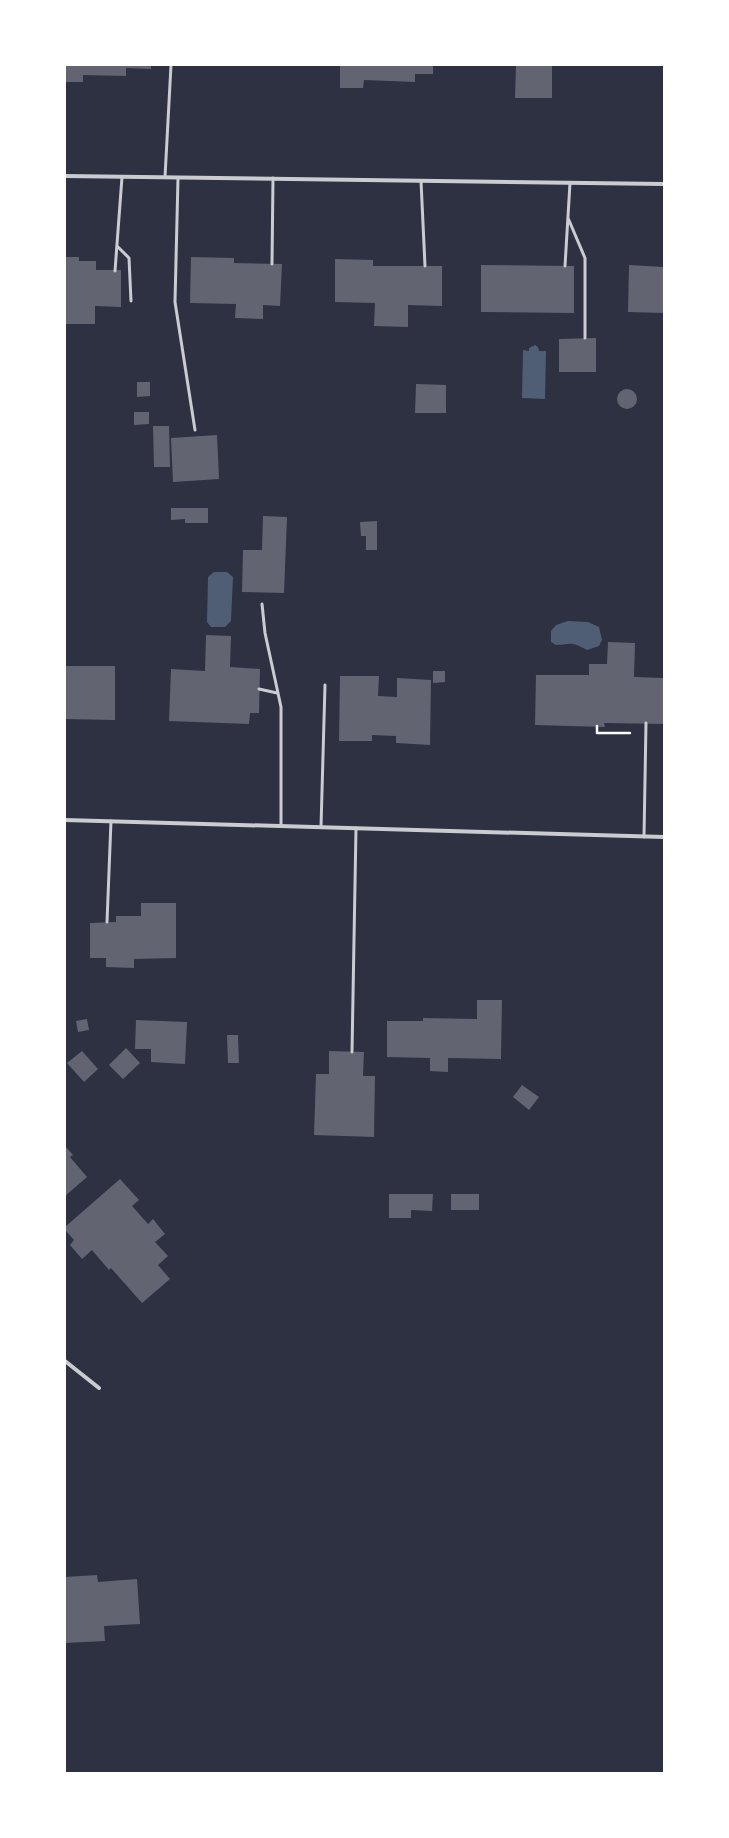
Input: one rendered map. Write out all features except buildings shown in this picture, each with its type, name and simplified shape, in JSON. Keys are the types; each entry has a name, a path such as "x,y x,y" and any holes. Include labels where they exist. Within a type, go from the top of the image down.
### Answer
{"street":[{"path":"65,176 664,184"},
{"path":"65,820 664,837"},
{"path":"65,1361 98,1388"}],"lane":[{"path":"165,177 171,65"},
{"path":"115,271 122,176"},
{"path":"178,178 175,302 195,430"},
{"path":"272,264 273,178"},
{"path":"421,181 425,266"},
{"path":"565,266 570,183"},
{"path":"568,218 585,258 585,338"},
{"path":"117,246 129,258 131,301"},
{"path":"262,604 264,633 281,707 280,826"},
{"path":"321,827 325,685"},
{"path":"260,689 277,693"},
{"path":"644,837 646,723"},
{"path":"108,922 111,821"},
{"path":"352,1052 356,828"}],"path":[{"path":"597,726 597,733 646,733"}],"water":[{"path":"535,345 538,347 539,351 546,351 545,399 522,398 523,350 529,351 529,348"},
{"path":"214,572 227,572 233,577 231,621 225,627 211,627 207,622 208,577"},
{"path":"568,621 588,622 599,627 602,640 599,646 587,650 574,644 556,645 551,642 551,631 556,625"}]}
